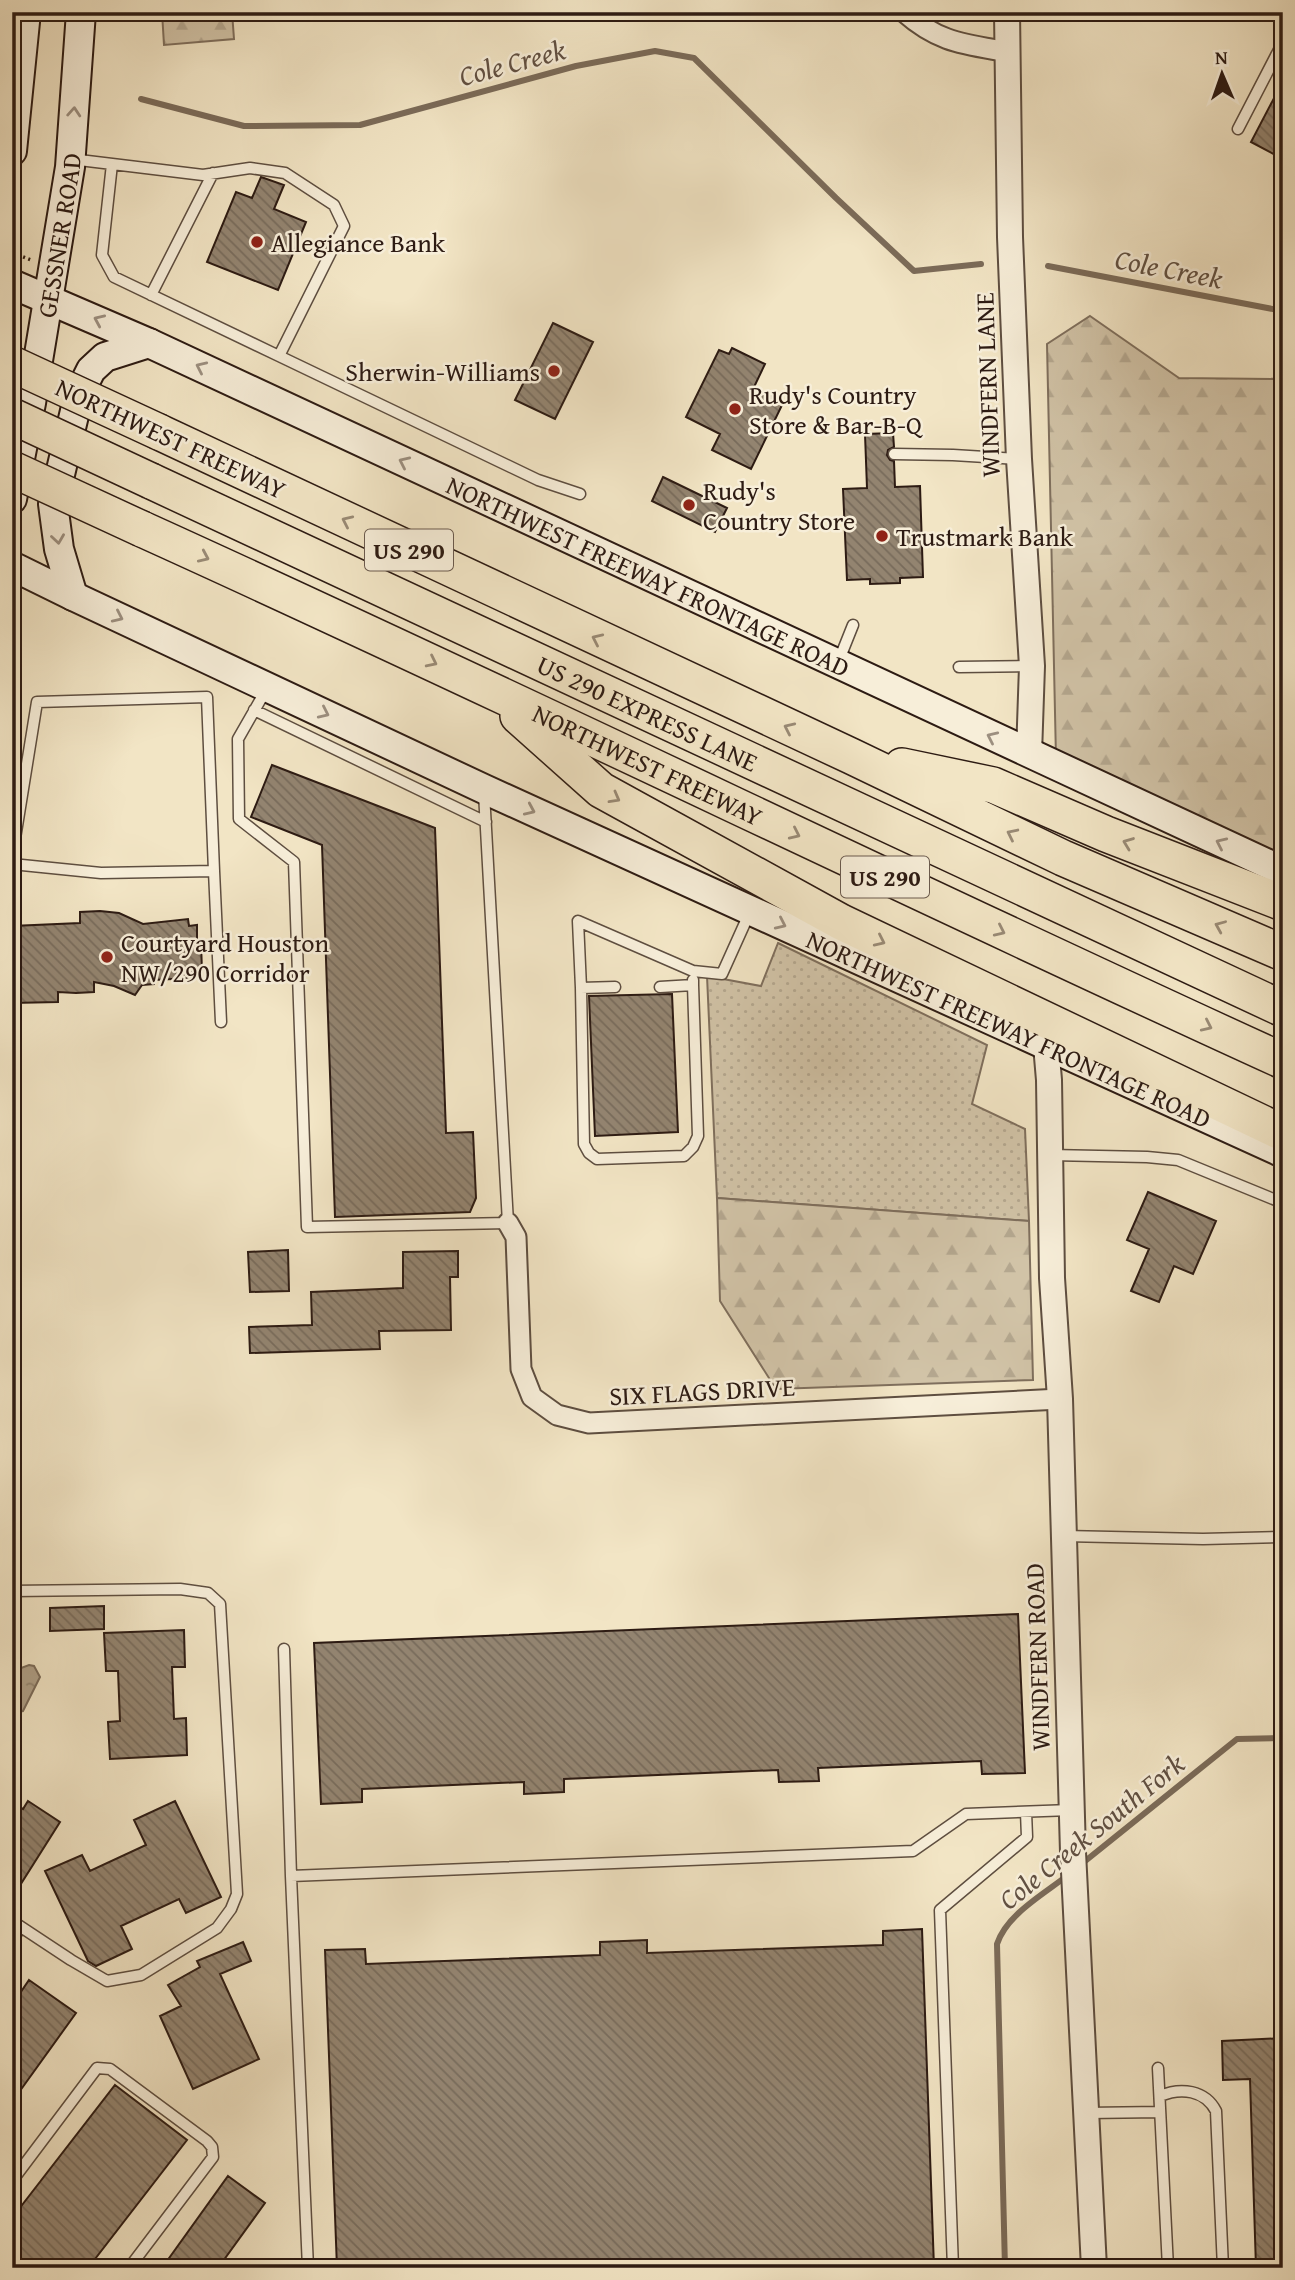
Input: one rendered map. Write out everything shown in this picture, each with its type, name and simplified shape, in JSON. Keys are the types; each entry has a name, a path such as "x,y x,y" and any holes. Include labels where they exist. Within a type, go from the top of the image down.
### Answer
{"highway":[{"name":"NORTHWEST FREEWAY","path":"12,364 1063,858 1283,953"},
{"name":"US 290 EXPRESS LANE","path":"12,416 1283,1009"},
{"name":"NORTHWEST FREEWAY","path":"12,468 374,634 1041,950 1283,1061"},
{"path":"489,690 601,790 613,797 841,922 1283,1133"},
{"path":"850,756 993,785 1106,834 1283,903"}],"main road":[{"path":"12,151 26,12"},
{"name":"GESSNER ROAD","path":"12,499 71,159 81,12"},
{"name":"NORTHWEST FREEWAY FRONTAGE ROAD","path":"12,284 149,342 1283,871"},
{"path":"73,596 59,548 54,504 79,394 91,370 105,357 149,342"},
{"name":"NORTHWEST FREEWAY FRONTAGE ROAD","path":"12,565 261,698 484,789 1283,1153"}],"street":[{"path":"904,12 920,26 955,43 1008,52"},
{"name":"WINDFERN LANE","path":"1007,12 1010,237 1019,460 1032,666 1029,754"},
{"name":"WINDFERN ROAD","path":"1046,1045 1052,1278 1060,1399 1073,1852 1094,2268"},
{"name":"SIX FLAGS DRIVE","path":"508,1223 516,1237 521,1369 532,1397 557,1415 589,1423 1060,1399"}],"lane":[{"path":"1238,129 1283,42"},
{"path":"71,159 203,175 250,168 285,173 334,205 344,226 279,355"},
{"path":"112,164 102,255 114,277 538,480 580,494"},
{"path":"151,295 213,173"},
{"path":"894,454 1019,460"},
{"path":"838,664 853,625"},
{"path":"959,667 1032,666"},
{"path":"12,857 37,702 207,697 221,1021"},
{"path":"484,789 486,822 508,1223 307,1227 294,862 239,819 239,739 261,698 486,822"},
{"path":"12,864 101,873 214,871"},
{"path":"693,971 698,1136 693,1147 684,1156 597,1159 589,1153 584,1144 578,921 693,971 722,974 751,911"},
{"path":"660,987 693,985"},
{"path":"581,988 615,987"},
{"path":"1050,1155 1178,1160 1283,1203"},
{"path":"1064,1536 1203,1539 1283,1537"},
{"path":"12,1591 180,1589 208,1593 220,1604 237,1894 218,1928 141,1975 107,1980 17,1924 12,1940"},
{"path":"284,1649 308,2268"},
{"path":"291,1877 913,1852 966,1814 1072,1810"},
{"path":"953,2268 940,1910 1027,1838 1026,1812"},
{"path":"12,2181 97,2068 110,2069 186,2125 207,2141 212,2147 213,2157 129,2268"},
{"path":"1158,2068 1168,2268"},
{"path":"1160,2096 1180,2090 1194,2092 1208,2098 1216,2111 1223,2268"},
{"path":"1086,2113 1160,2112"}],"green space":[{"path":"162,12 232,12 234,39 164,45"},
{"path":"1090,316 1179,378 1283,379 1283,859 1056,758 1047,344"},
{"path":"778,943 987,1045 972,1104 1025,1129 1029,1221 717,1198 707,976 761,986"},
{"path":"717,1198 1029,1221 1033,1380 776,1389 720,1301"}],"water":[{"path":"34,1666 40,1677 23,1711 12,1713 12,1678 16,1678 21,1668"}],"building":[{"path":"1283,81 1283,159 1251,142"},
{"name":"Allegiance Bank","path":"261,177 284,185 274,209 306,222 278,290 207,262 236,192 252,198"},
{"name":"Sherwin-Williams","path":"553,323 593,342 555,419 515,400"},
{"name":"Rudy's Country Store & Bar-B-Q","path":"732,348 765,364 754,387 784,401 751,469 712,450 720,434 686,417 719,350 729,354"},
{"path":"893,433 894,447 888,450 887,455 894,461 895,487 920,486 923,577 900,578 900,583 870,584 870,579 847,580 843,489 867,488 865,434"},
{"name":"Rudy's Country Store","path":"663,477 727,508 715,532 652,501"},
{"path":"272,765 435,828 446,1133 473,1132 476,1198 470,1212 335,1217 322,845 251,817"},
{"name":"Courtyard Houston NW/290 Corridor","path":"80,912 119,913 143,924 188,919 189,926 197,925 197,942 201,942 202,972 190,972 191,978 154,980 154,984 142,985 135,995 114,986 94,982 94,992 58,992 58,1002 12,1003 12,926 80,923"},
{"path":"672,994 678,1132 595,1136 589,996"},
{"path":"1148,1192 1216,1221 1193,1274 1174,1266 1159,1302 1131,1291 1149,1249 1127,1240"},
{"path":"288,1250 289,1291 250,1292 248,1252"},
{"path":"458,1251 458,1277 450,1277 451,1330 379,1331 380,1349 250,1353 249,1327 312,1325 311,1292 403,1288 403,1252"},
{"path":"104,1606 104,1629 50,1631 50,1608"},
{"path":"1018,1614 1025,1773 982,1774 981,1761 818,1768 819,1781 779,1782 778,1770 564,1779 564,1792 524,1794 524,1782 362,1789 362,1802 321,1804 314,1643"},
{"path":"184,1630 185,1667 172,1667 174,1719 186,1718 187,1755 110,1759 108,1722 120,1721 118,1671 106,1671 104,1633"},
{"path":"28,1801 60,1822 12,1898 12,1802 23,1809"},
{"path":"175,1801 221,1897 186,1913 179,1899 121,1926 132,1949 96,1966 88,1961 45,1871 82,1855 90,1871 146,1845 134,1820"},
{"path":"922,1929 934,2268 337,2268 325,1950 365,1949 366,1964 600,1955 600,1942 647,1940 647,1953 883,1945 883,1931"},
{"path":"243,1942 251,1961 220,1974 259,2059 193,2089 160,2016 181,2006 168,1985 200,1967 197,1961"},
{"path":"29,1980 76,2013 12,2102 12,2005"},
{"path":"1283,2038 1283,2268 1256,2268 1250,2079 1223,2080 1222,2041"},
{"path":"115,2085 187,2140 88,2268 12,2268 12,2218"},
{"path":"228,2176 265,2203 218,2268 162,2268"}],"waterway":[{"name":"Cole Creek","path":"141,99 244,126 360,125 576,66 655,51 694,58 914,271 981,264"},
{"name":"Cole Creek","path":"1048,266 1283,311"},
{"name":"Cole Creek South Fork","path":"1079,1866 1237,1739 1283,1738"},
{"name":"Cole Creek South Fork","path":"1005,2268 997,1944 1002,1933 1018,1914 1068,1875"}],"place":[{"name":"Allegiance Bank","path":"257,242"},
{"name":"Sherwin-Williams","path":"554,371"},
{"name":"Rudy's Country Store & Bar-B-Q","path":"735,409"},
{"name":"Rudy's Country Store","path":"689,505"},
{"name":"Trustmark Bank","path":"882,536"},
{"name":"Courtyard Houston NW/290 Corridor","path":"107,957"}]}
